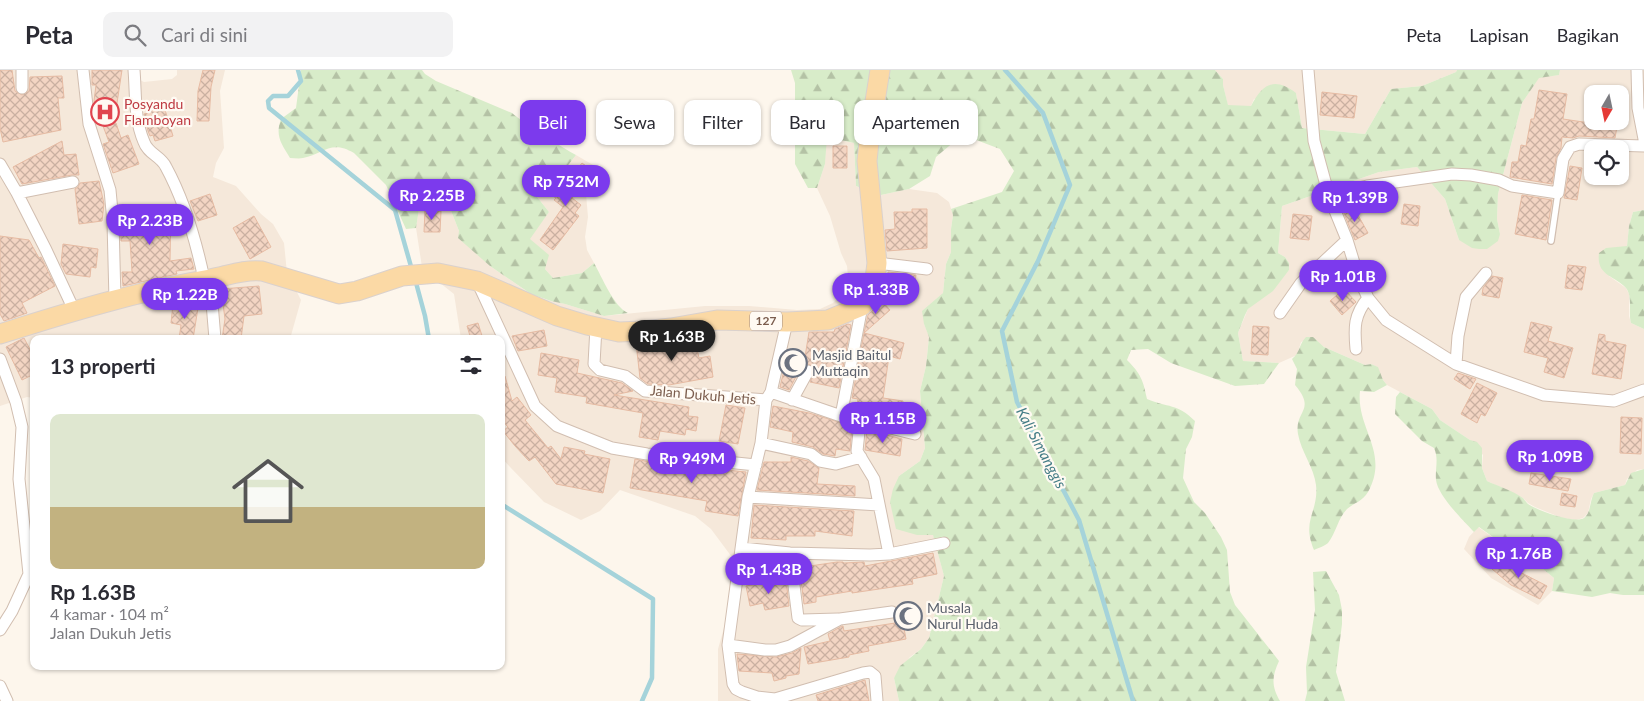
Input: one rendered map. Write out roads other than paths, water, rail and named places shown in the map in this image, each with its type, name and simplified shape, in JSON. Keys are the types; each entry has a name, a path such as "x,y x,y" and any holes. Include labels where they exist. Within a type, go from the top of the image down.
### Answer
{"main road":[{"path":"862,306 875,279 877,264 868,161 870,133 880,70"},
{"name":"127","path":"0,334 74,310 252,270 262,270 339,294 357,291 402,276 438,273 477,281 556,316 620,332 643,331 717,320 787,322 828,320 862,306"}],"street":[{"path":"22,70 22,88"},
{"path":"84,70 89,124 110,190 113,222 115,300"},
{"path":"134,70 135,108 140,132 148,150 165,164 174,182 207,279 214,335"},
{"path":"1308,70 1314,141 1329,196 1368,298 1386,320 1456,364 1544,395 1614,401 1644,390"},
{"path":"1636,70 1638,108 1644,139"},
{"path":"1329,196 1375,184 1452,174 1500,180 1512,186 1558,193 1563,159 1570,147 1579,144 1644,146"},
{"path":"0,164 17,192 74,310"},
{"path":"17,192 73,182"},
{"path":"1280,314 1301,283 1347,240"},
{"path":"877,264 927,270"},
{"path":"1456,364 1458,336 1466,297 1486,273"},
{"path":"477,281 502,335"},
{"path":"1356,349 1356,319 1359,309 1368,298"},
{"path":"841,416 862,306"},
{"name":"Jalan Dukuh Jetis","path":"787,322 768,396 761,443 748,498 728,645 733,684 736,690 757,698 775,699 870,672 875,676 877,701"},
{"name":"Jalan Dukuh Jetis","path":"596,327 594,364 600,370 626,376 644,391 768,396 792,400 860,422 915,434"},
{"path":"505,341 535,406 557,426 612,448 647,454 756,465"},
{"path":"0,359 16,402 22,427 19,479 30,565"},
{"path":"792,400 808,371"},
{"path":"860,422 857,451 874,479 889,554"},
{"path":"761,443 811,454 820,461 836,464 861,458"},
{"path":"748,498 879,505"},
{"path":"742,548 790,553 870,556 944,543"},
{"path":"790,553 798,618 802,620 840,619 892,612"},
{"path":"0,630 30,575"},
{"path":"728,645 776,650 790,646 840,619"},
{"path":"0,686 6,701"}],"lane":[{"path":"1551,241 1558,193"}],"waterway":[{"path":"298,70 301,81 288,96 273,96 268,101 269,108 395,210 412,270"},
{"name":"Kali Simanggis","path":"1005,70 1043,113 1070,185 1038,261 1002,331 1017,402 1079,520 1133,701"},
{"path":"415,279 428,335"},
{"path":"505,506 653,599 652,678 642,701"}],"place":[{"name":"Posyandu Flamboyan","path":"105,112"},
{"name":"Masjid Baitul Muttaqin","path":"793,363"},
{"name":"Musala Nurul Huda","path":"908,616"}]}
